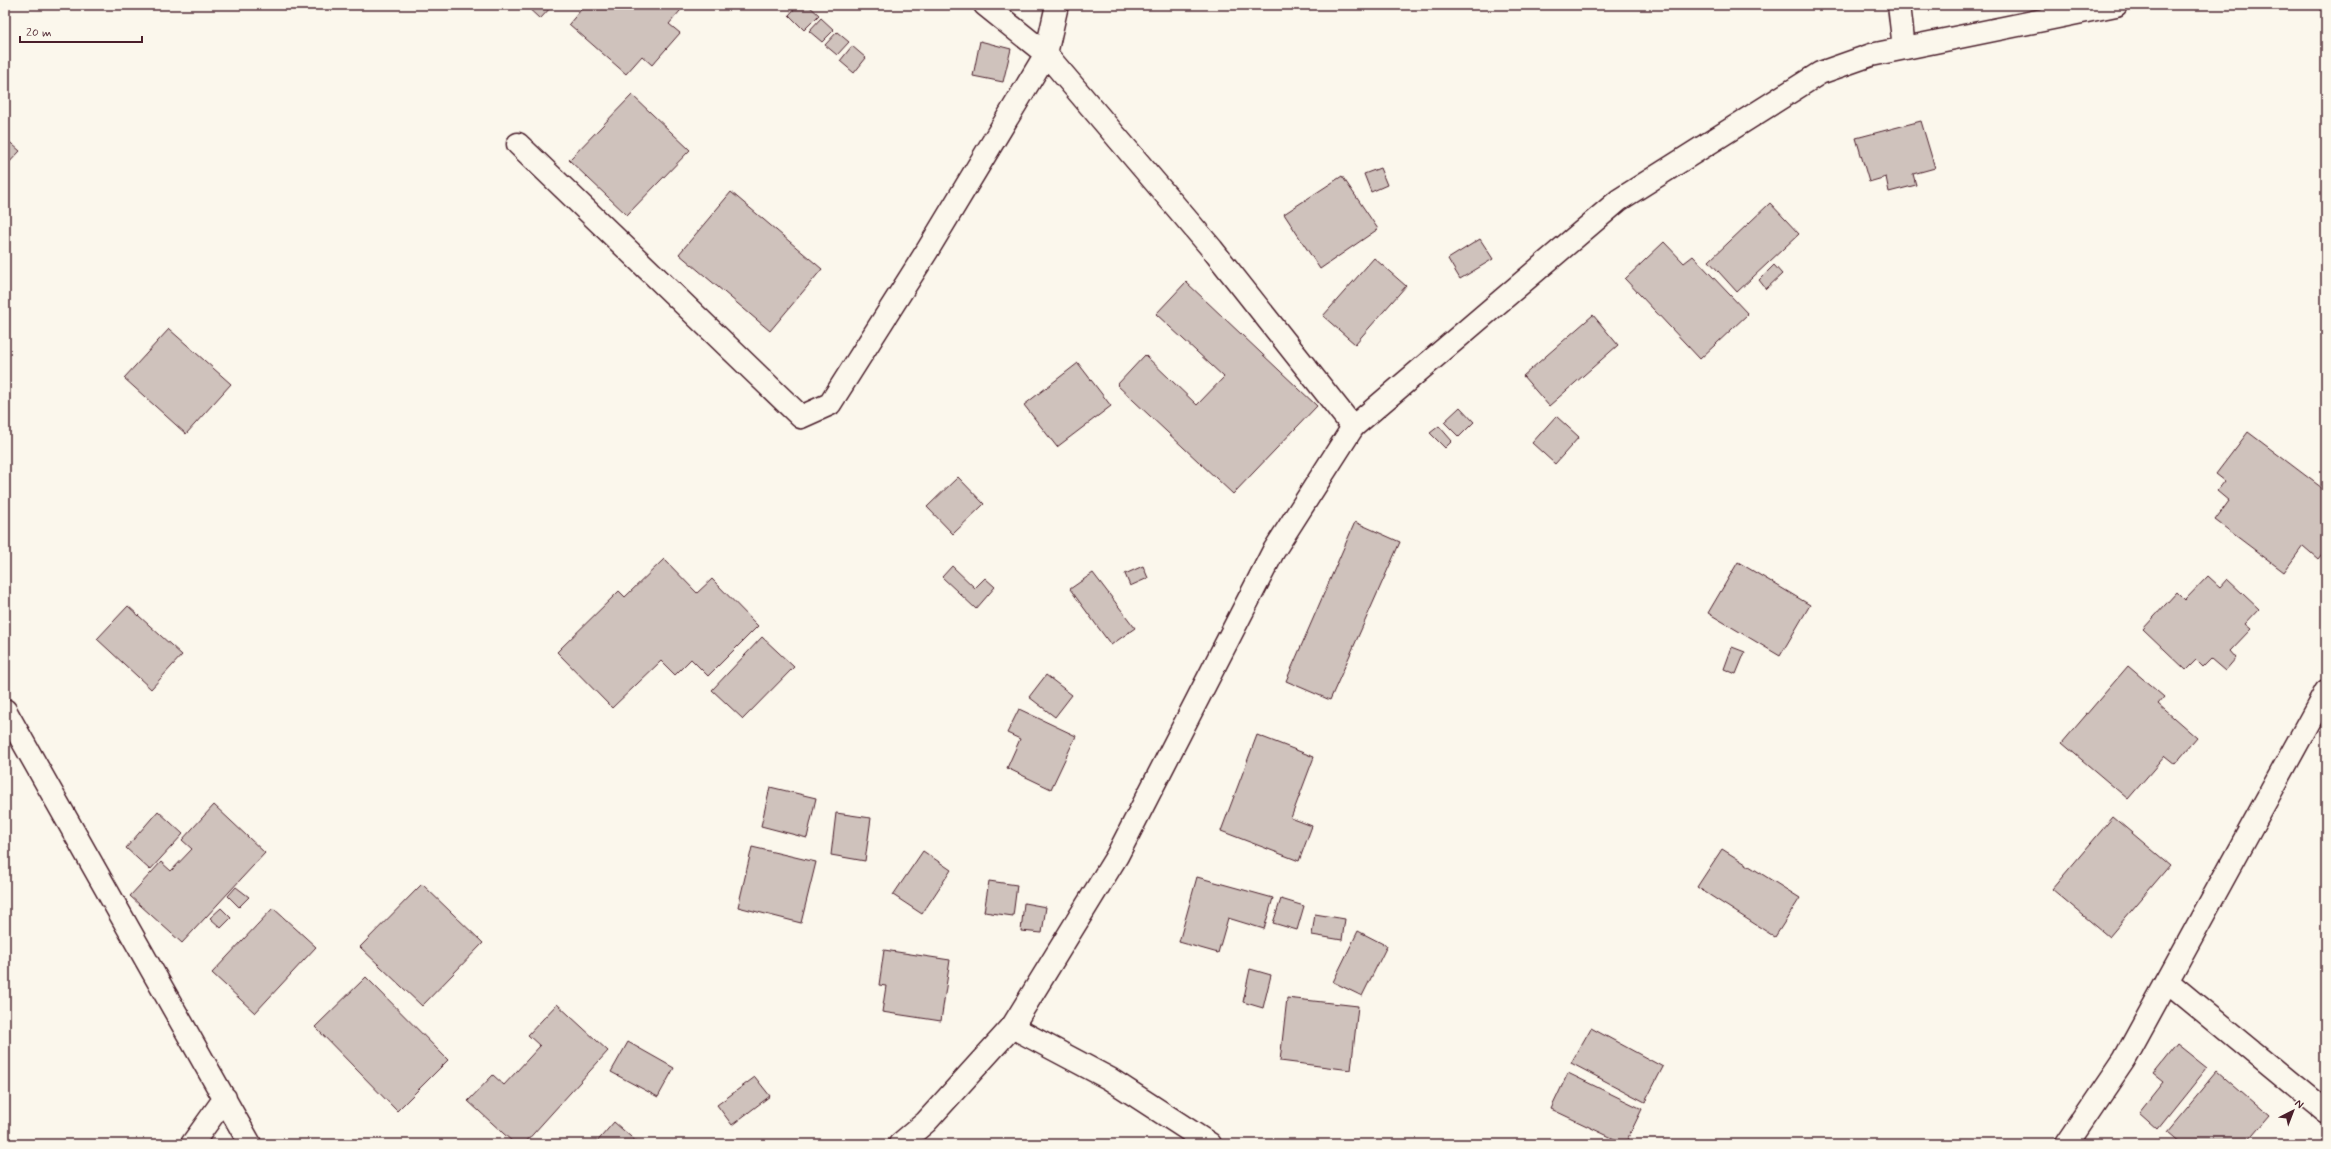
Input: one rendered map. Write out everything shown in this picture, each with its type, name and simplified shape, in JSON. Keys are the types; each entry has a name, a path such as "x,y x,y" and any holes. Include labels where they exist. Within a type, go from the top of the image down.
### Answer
{"street":[{"path":"985,5 1046,54 1212,249 1353,427"},
{"path":"518,144 801,417 830,404 928,251 1046,54 1058,5"},
{"path":"1899,5 1904,48"},
{"path":"900,1144 926,1122 1012,1027 1117,856 1273,552 1353,427 1619,200 1820,73 1871,55 2116,5"},
{"path":"2067,1144 2124,1060 2326,691"},
{"path":"5,710 250,1144"},
{"path":"2167,981 2326,1112"},
{"path":"1012,1027 1110,1079 1210,1144"},
{"path":"192,1144 225,1098"}],"building":[{"path":"525,5 553,5 540,19"},
{"path":"585,5 685,5 669,24 680,33 652,65 642,56 626,74 569,24"},
{"path":"798,5 808,5 819,15 804,30 789,15"},
{"path":"821,18 834,30 822,42 809,31"},
{"path":"837,32 849,42 837,55 825,45"},
{"path":"980,41 1011,49 1003,82 973,76"},
{"path":"852,46 866,58 854,73 840,61"},
{"path":"632,95 690,150 627,215 569,160"},
{"path":"1921,121 1935,168 1913,174 1916,185 1889,192 1886,177 1869,182 1856,138"},
{"path":"5,138 20,151 5,167"},
{"path":"1380,168 1387,185 1371,192 1364,174"},
{"path":"1342,176 1378,229 1320,269 1284,214"},
{"path":"731,192 822,269 770,331 679,254"},
{"path":"1770,203 1799,234 1737,292 1709,261"},
{"path":"1480,239 1493,259 1460,279 1448,259"},
{"path":"1664,242 1684,263 1693,256 1748,314 1700,359 1625,279"},
{"path":"1374,258 1406,286 1355,344 1323,316"},
{"path":"1774,265 1782,274 1766,289 1759,280"},
{"path":"1186,282 1317,406 1233,494 1117,385 1145,355 1197,405 1224,377 1156,314"},
{"path":"1593,315 1618,345 1549,406 1523,376"},
{"path":"169,329 231,384 186,434 124,378"},
{"path":"1078,363 1111,406 1057,447 1024,405"},
{"path":"1460,407 1474,422 1459,437 1444,422"},
{"path":"1556,416 1579,437 1555,464 1532,443"},
{"path":"1439,426 1452,441 1445,448 1430,433"},
{"path":"2248,432 2326,491 2326,549 2318,559 2303,546 2284,572 2215,520 2229,501 2217,491 2225,481 2216,474"},
{"path":"958,477 984,504 953,534 927,507"},
{"path":"1355,522 1400,542 1330,700 1286,681"},
{"path":"664,559 697,593 712,579 758,626 708,676 691,659 675,675 661,661 612,708 557,652 619,591 625,597"},
{"path":"1738,562 1810,605 1780,656 1708,613"},
{"path":"952,566 975,588 985,578 995,587 976,609 942,577"},
{"path":"1143,566 1148,578 1130,586 1125,574"},
{"path":"1093,573 1135,628 1111,645 1070,589"},
{"path":"2208,576 2220,587 2227,579 2259,609 2245,624 2251,629 2230,651 2236,658 2225,671 2211,659 2203,667 2196,660 2186,670 2143,629 2177,592 2185,600"},
{"path":"128,606 182,655 151,689 97,639"},
{"path":"762,637 794,667 743,719 712,690"},
{"path":"1732,647 1745,652 1736,674 1724,669"},
{"path":"2128,666 2164,697 2158,704 2197,738 2175,764 2165,756 2128,799 2062,743"},
{"path":"1046,675 1072,695 1055,717 1029,697"},
{"path":"1019,709 1076,736 1051,789 1007,768 1020,739 1007,733"},
{"path":"1257,735 1314,757 1291,818 1312,826 1299,861 1221,831"},
{"path":"770,787 816,798 807,838 761,826"},
{"path":"214,805 265,853 182,943 130,896 161,862 171,871 192,849 182,840"},
{"path":"158,811 183,834 150,870 126,848"},
{"path":"836,813 871,818 865,861 831,855"},
{"path":"2113,817 2170,865 2109,937 2052,889"},
{"path":"752,847 816,862 801,923 738,907"},
{"path":"1722,849 1800,898 1775,937 1697,887"},
{"path":"923,851 951,870 922,914 893,895"},
{"path":"1197,877 1273,898 1264,929 1228,918 1218,953 1179,942"},
{"path":"989,881 1017,885 1013,916 984,912"},
{"path":"422,884 483,943 422,1006 360,947"},
{"path":"236,887 249,897 239,907 228,896"},
{"path":"1281,899 1304,906 1297,930 1273,923"},
{"path":"1024,903 1046,907 1042,933 1021,931"},
{"path":"221,908 231,918 221,928 210,918"},
{"path":"273,908 316,947 255,1013 212,973"},
{"path":"1315,914 1345,919 1342,940 1312,935"},
{"path":"1358,931 1387,946 1362,996 1333,982"},
{"path":"884,950 950,960 941,1021 882,1012 886,986 879,985"},
{"path":"1250,969 1271,975 1263,1008 1243,1002"},
{"path":"366,977 448,1060 397,1111 315,1027"},
{"path":"1287,998 1358,1006 1351,1070 1280,1061"},
{"path":"557,1004 608,1051 524,1144 515,1144 468,1101 493,1075 504,1085 540,1046 528,1035"},
{"path":"1591,1028 1663,1067 1645,1102 1571,1063"},
{"path":"628,1042 674,1068 658,1097 611,1072"},
{"path":"2177,1044 2207,1068 2158,1129 2139,1112 2163,1082 2153,1074"},
{"path":"2217,1071 2270,1117 2247,1144 2180,1144 2166,1132"},
{"path":"1568,1073 1642,1109 1625,1144 1551,1109"},
{"path":"755,1077 770,1096 732,1125 717,1105"},
{"path":"614,1122 639,1144 595,1144"}]}
